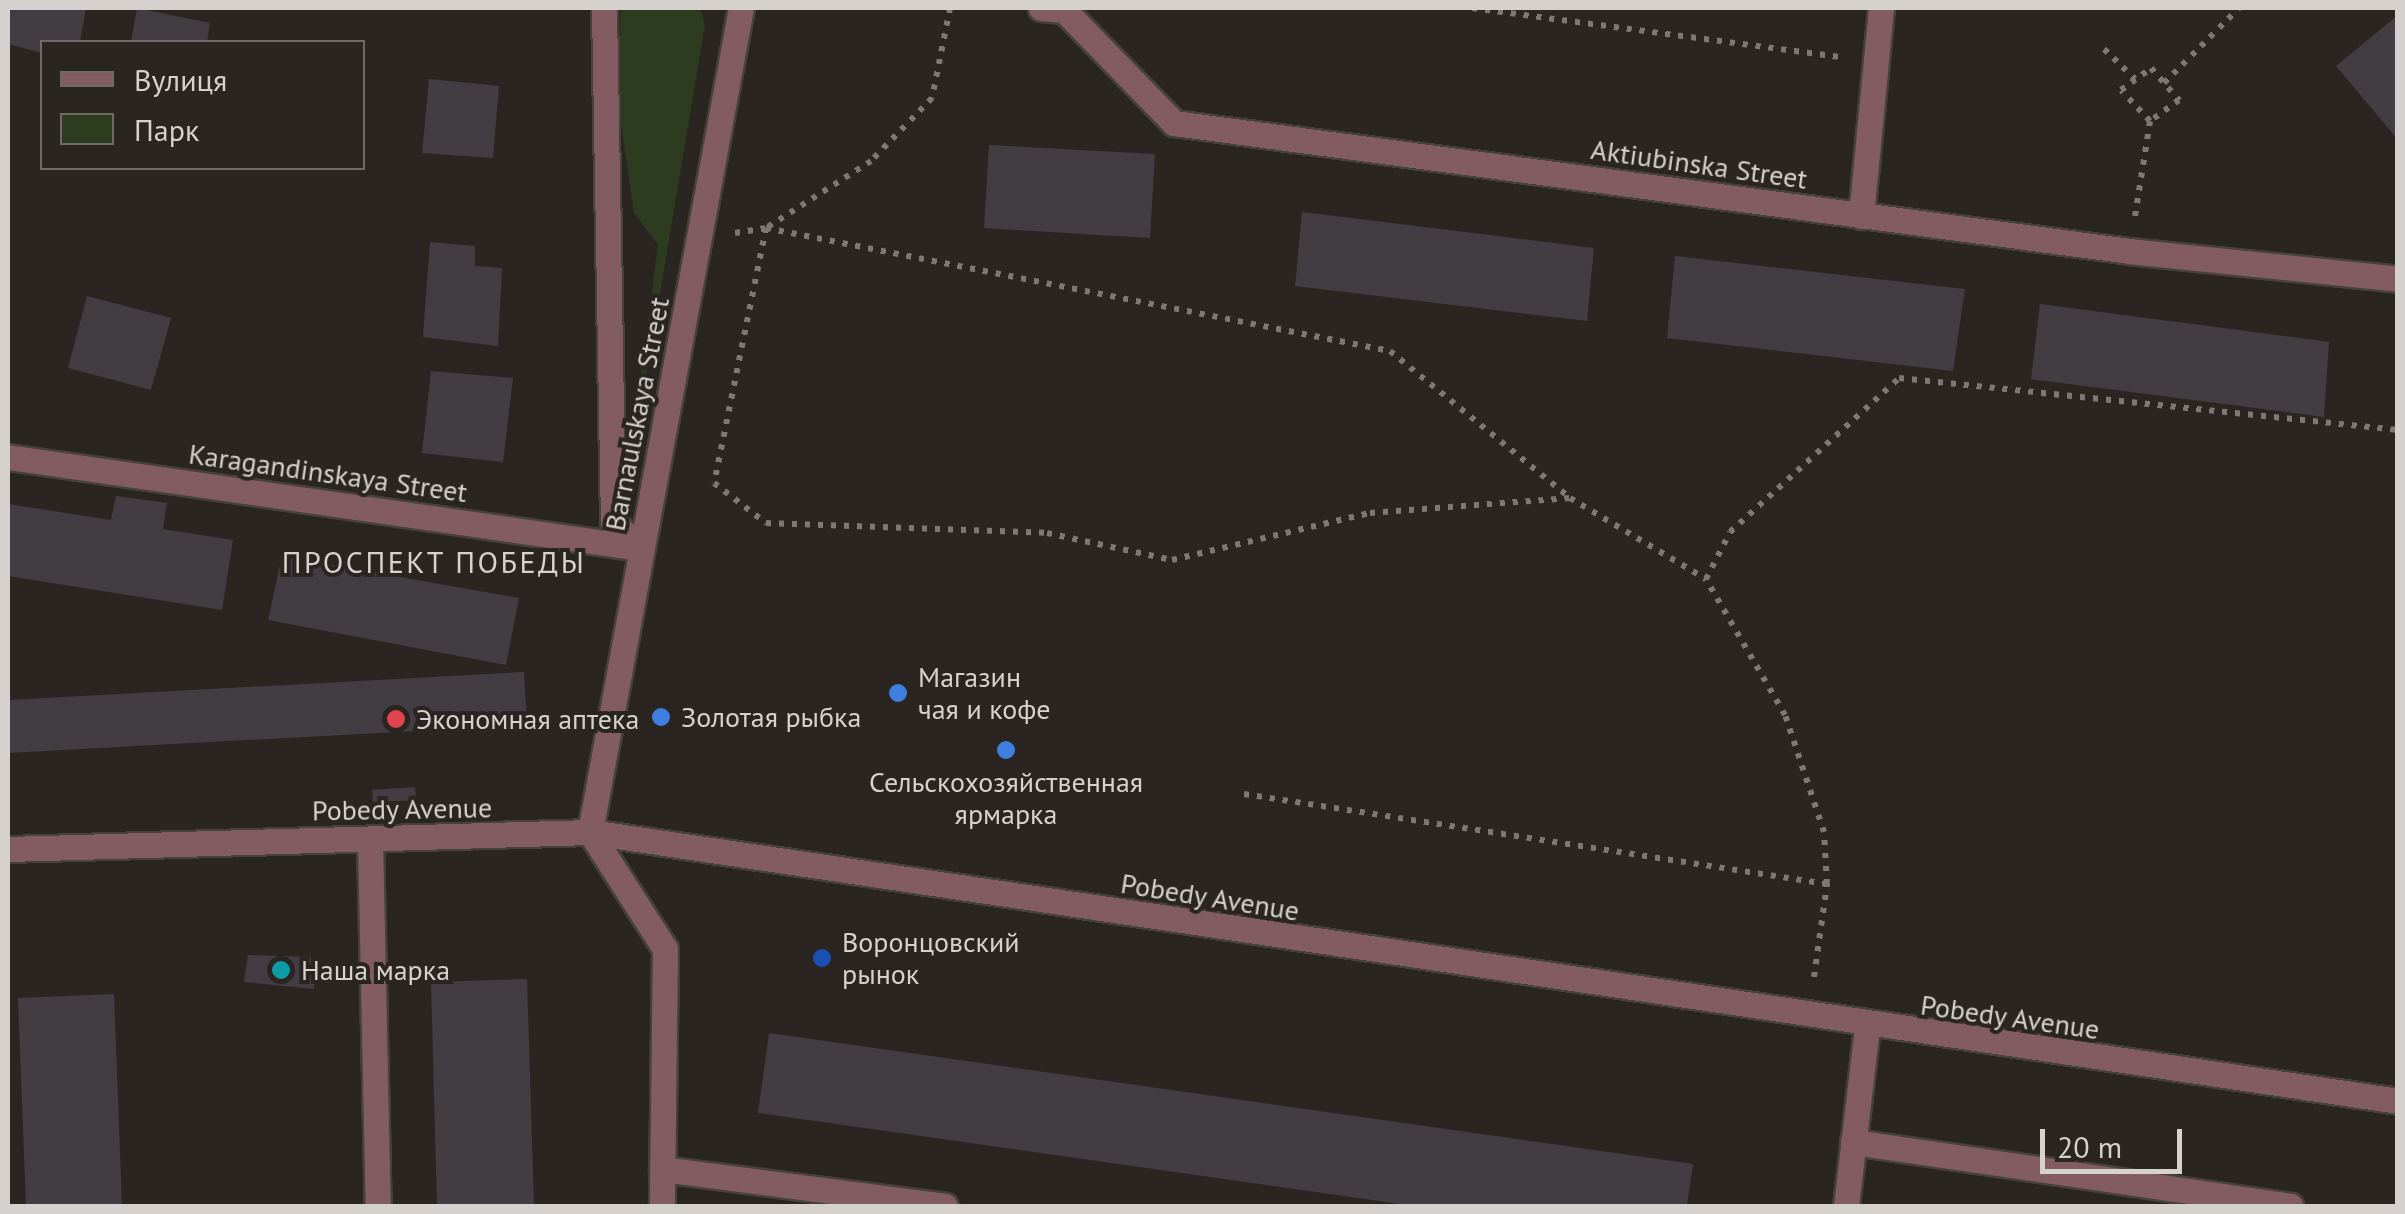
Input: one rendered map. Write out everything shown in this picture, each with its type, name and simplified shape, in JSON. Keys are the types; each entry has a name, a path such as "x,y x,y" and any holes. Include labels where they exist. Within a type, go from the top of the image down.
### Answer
{"street":[{"path":"604,8 612,522 640,548"},
{"name":"Barnaulskaya Street","path":"590,832 640,548 702,238 741,8"},
{"name":"Aktiubinska Street","path":"1057,8 1174,123 2129,251 2398,278"},
{"path":"1862,216 1882,8"},
{"name":"Karagandinskaya Street","path":"8,457 640,548"},
{"path":"590,832 665,949 662,1206"},
{"name":"Pobedy Avenue","path":"8,849 590,832 1867,1027 2398,1101"},
{"path":"370,840 378,1206"},
{"path":"1846,1206 1867,1027"},
{"path":"1854,1142 2290,1206"},
{"path":"662,1168 945,1206"}],"path":[{"path":"950,8 932,98 871,161 766,228 714,483 766,523 1047,534 1172,560 1370,513 1570,498"},
{"path":"1472,8 1876,62"},
{"path":"2164,83 2240,8"},
{"path":"2104,49 2135,79"},
{"path":"2129,251 2150,121 2178,100 2151,68 2121,90 2150,121"},
{"path":"702,238 766,228 1390,351 1570,498 1706,579 1786,715 1824,832 1827,884 1808,1018"},
{"path":"1706,579 1730,532 1899,378 2398,430"},
{"path":"1244,794 1827,884"}],"green space":[{"path":"621,8 700,8 705,25 622,520 658,245 634,213 616,89"}],"building":[{"path":"8,8 86,8 80,40 40,40 40,52 8,44"},
{"path":"137,8 210,23 207,40 131,40"},
{"path":"2398,15 2398,140 2336,66"},
{"path":"429,79 499,86 493,158 422,153"},
{"path":"989,145 1155,154 1150,238 984,228"},
{"path":"1302,212 1594,248 1587,321 1295,286"},
{"path":"430,242 475,246 475,266 502,268 498,346 423,337"},
{"path":"1675,256 1965,289 1953,371 1667,338"},
{"path":"87,296 171,318 151,390 68,368"},
{"path":"2040,304 2329,342 2324,417 2031,379"},
{"path":"431,371 513,378 503,462 422,453"},
{"path":"116,496 167,503 163,529 233,540 222,610 8,576 8,504 111,520"},
{"path":"282,556 519,598 506,665 268,620"},
{"path":"524,672 527,725 8,753 8,700"},
{"path":"415,787 416,800 373,803 372,790"},
{"name":"Наша марка","path":"248,955 316,957 314,989 244,982"},
{"path":"527,979 534,1206 437,1206 431,982"},
{"path":"114,994 122,1206 26,1206 18,998"},
{"path":"769,1033 1693,1164 1687,1206 1414,1206 758,1113"}],"place":[{"name":"Магазин чая и кофе","path":"898,693"},
{"name":"Золотая рыбка","path":"661,717"},
{"name":"Экономная аптека","path":"396,719"},
{"name":"Сельскохозяйственная ярмарка","path":"1006,750"},
{"name":"Воронцовский рынок","path":"822,958"},
{"name":"Наша марка","path":"281,970"}],"district":[{"name":"ПРОСПЕКТ ПОБЕДЫ","path":"434,562"}]}
